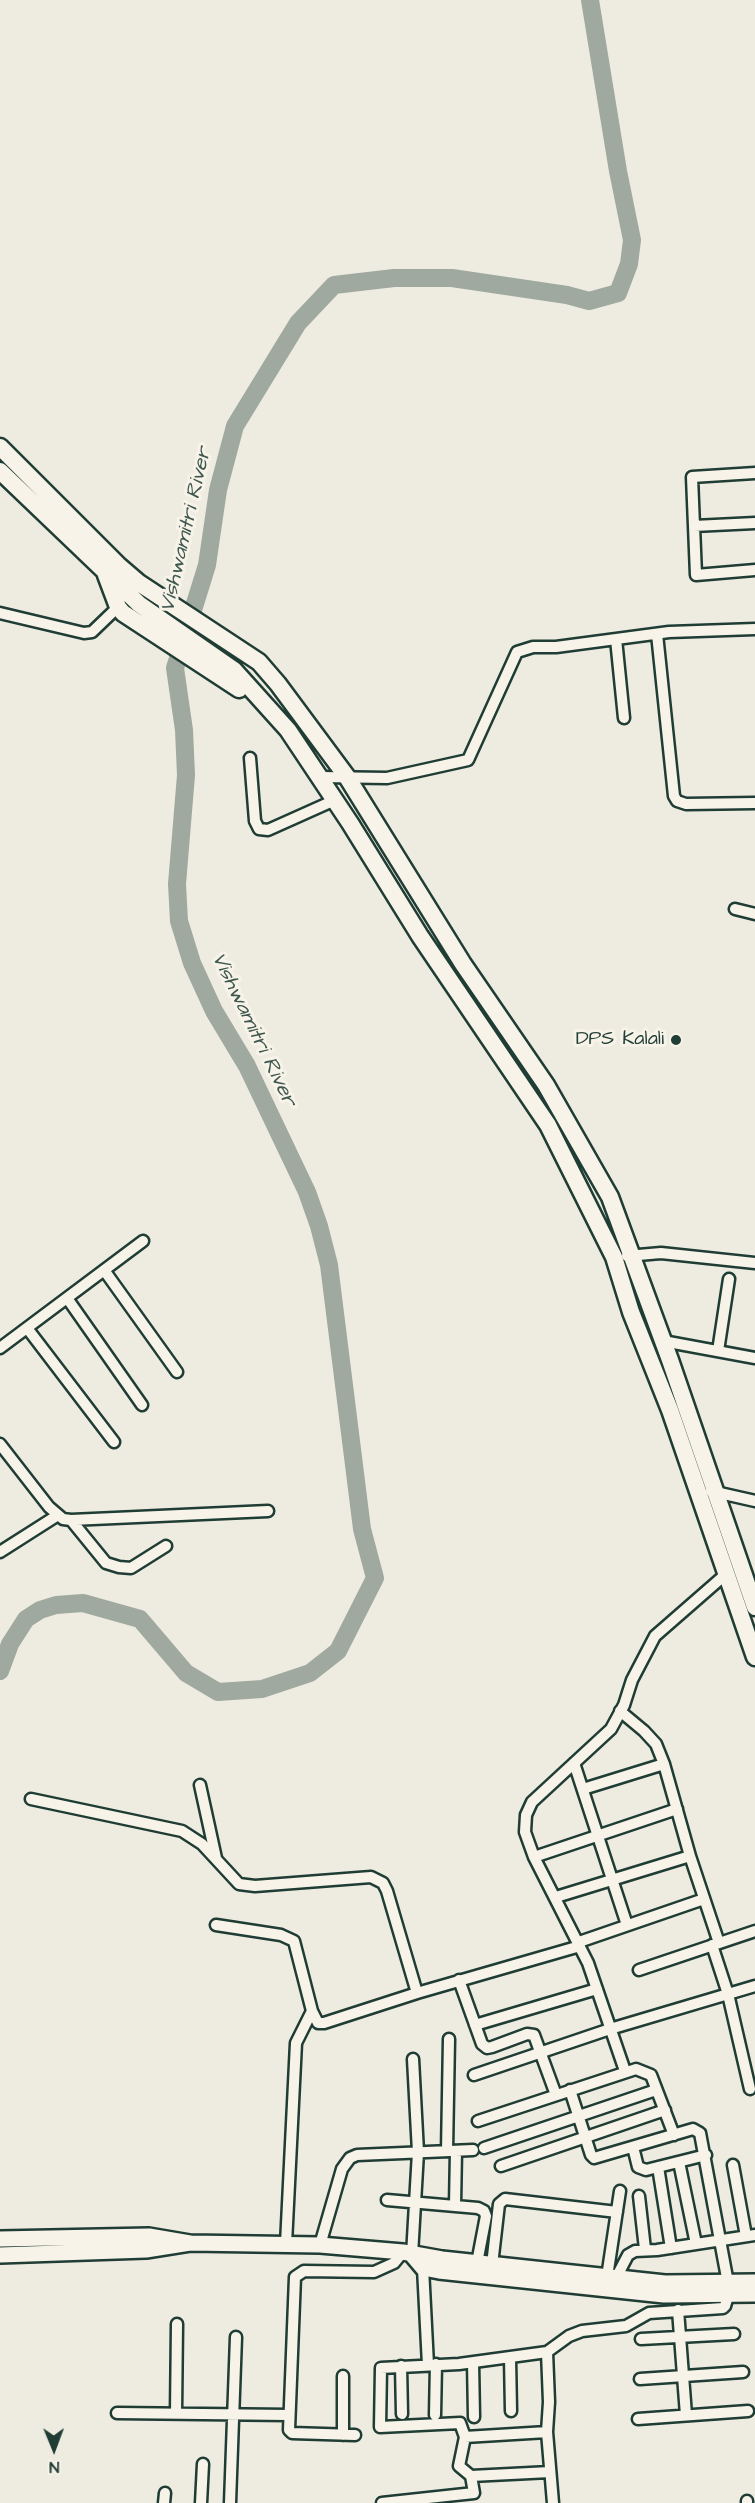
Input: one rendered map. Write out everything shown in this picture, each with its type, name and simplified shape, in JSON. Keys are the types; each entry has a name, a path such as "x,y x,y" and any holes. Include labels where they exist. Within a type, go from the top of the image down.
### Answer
{"main road":[{"path":"0,447 118,565 140,583 259,662 347,777 463,964 546,1085 610,1197 663,1341 755,1607"},
{"path":"0,471 139,604 158,615 228,673 288,730 335,800 420,936 548,1125 614,1257 631,1312 671,1412 755,1657"},
{"path":"105,572 123,612 228,673"}],"street":[{"path":"755,473 692,477 696,575 755,570"},
{"path":"694,526 755,522"},
{"path":"0,614 84,633 97,630 123,612"},
{"path":"320,777 387,778 468,760 517,652 533,647 556,647 657,634 755,629"},
{"path":"657,634 673,790 677,801 686,804 755,803"},
{"path":"616,639 624,718"},
{"path":"250,758 255,821 259,829 268,830 335,800"},
{"path":"735,909 755,914"},
{"path":"0,1348 143,1241"},
{"path":"614,1257 661,1253 755,1263"},
{"path":"104,1270 177,1372"},
{"path":"718,1351 729,1279"},
{"path":"67,1298 142,1405"},
{"path":"27,1328 114,1442"},
{"path":"663,1341 755,1358"},
{"path":"0,1444 58,1515 70,1520 268,1511"},
{"path":"697,1489 755,1501"},
{"path":"0,1552 58,1515"},
{"path":"70,1520 106,1563 119,1567 131,1568 166,1546"},
{"path":"625,2071 580,1944 534,1857 525,1832 526,1815 532,1802 611,1729 621,1712 632,1680 655,1636 726,1574"},
{"path":"621,1712 656,1744 664,1764 704,1899 750,2090"},
{"path":"574,1762 627,1925"},
{"path":"583,1789 664,1764"},
{"path":"200,1785 216,1858"},
{"path":"31,1799 182,1831 195,1837 233,1879 247,1886 371,1877 383,1883 417,1993"},
{"path":"534,1857 677,1809"},
{"path":"555,1897 690,1856"},
{"path":"216,1925 281,1935 294,1941 312,2011 318,2023 324,2024 417,1993 580,1944 627,1925 704,1899"},
{"path":"639,1970 755,1931"},
{"path":"459,1980 482,2044 487,2048 531,2034 556,2095"},
{"path":"474,2075 610,2029 755,1986"},
{"path":"475,2025 597,1989"},
{"path":"286,2244 296,2043 312,2011"},
{"path":"449,2039 451,2151 455,2205"},
{"path":"355,2435 292,2433 289,2430 295,2277 304,2271 374,2272 394,2263 408,2253 415,2202 418,2152 413,2059"},
{"path":"478,2121 625,2071 645,2070 651,2075 674,2135"},
{"path":"382,2503 474,2493 471,2476 459,2466 465,2437 460,2423 380,2427 381,2368 473,2362 547,2352 569,2336 582,2331 626,2326 649,2313 723,2308 725,2306 728,2289 702,2136 693,2129 594,2158 577,2116 570,2090"},
{"path":"484,2148 656,2090"},
{"path":"501,2166 665,2110"},
{"path":"633,2147 641,2169 706,2155"},
{"path":"320,2245 346,2162 357,2155 472,2150"},
{"path":"679,2162 696,2244"},
{"path":"612,2277 628,2255 635,2251 657,2250 751,2235 733,2166"},
{"path":"658,2167 671,2248"},
{"path":"612,2277 620,2191"},
{"path":"639,2196 645,2249"},
{"path":"485,2264 499,2204 505,2199 617,2212"},
{"path":"387,2200 455,2205 484,2211 486,2216 485,2264"},
{"path":"0,2239 149,2236 190,2243 320,2245 728,2289 755,2295"},
{"path":"0,2255 146,2250 190,2243"},
{"path":"408,2253 423,2268 664,2295 728,2289 755,2282"},
{"path":"423,2268 435,2415"},
{"path":"678,2310 686,2415"},
{"path":"176,2413 177,2324"},
{"path":"641,2339 734,2334"},
{"path":"230,2503 236,2337"},
{"path":"547,2352 549,2402 547,2432 553,2503"},
{"path":"510,2358 511,2411"},
{"path":"473,2362 474,2417"},
{"path":"401,2366 402,2414"},
{"path":"640,2379 743,2372"},
{"path":"343,2376 343,2434"},
{"path":"638,2419 748,2411"},
{"path":"117,2413 288,2415"},
{"path":"465,2437 547,2432"},
{"path":"201,2503 203,2464"},
{"path":"471,2476 550,2472"}],"waterway":[{"name":"Vishwamitri River","path":"0,1671 10,1644 26,1619 40,1610 56,1605 83,1603 140,1619 186,1673 218,1692 262,1689 310,1673 338,1651 375,1578 362,1529 329,1265 319,1226 307,1192 247,1066 214,1011 192,963 179,921 177,884 186,775 184,730 175,668 207,565 218,490 235,426 298,323 334,285 394,278 452,278 567,295 589,301 618,293 629,264 632,240 618,171 590,0"}],"place":[{"name":"DPS Kalali","path":"676,1040"}]}
